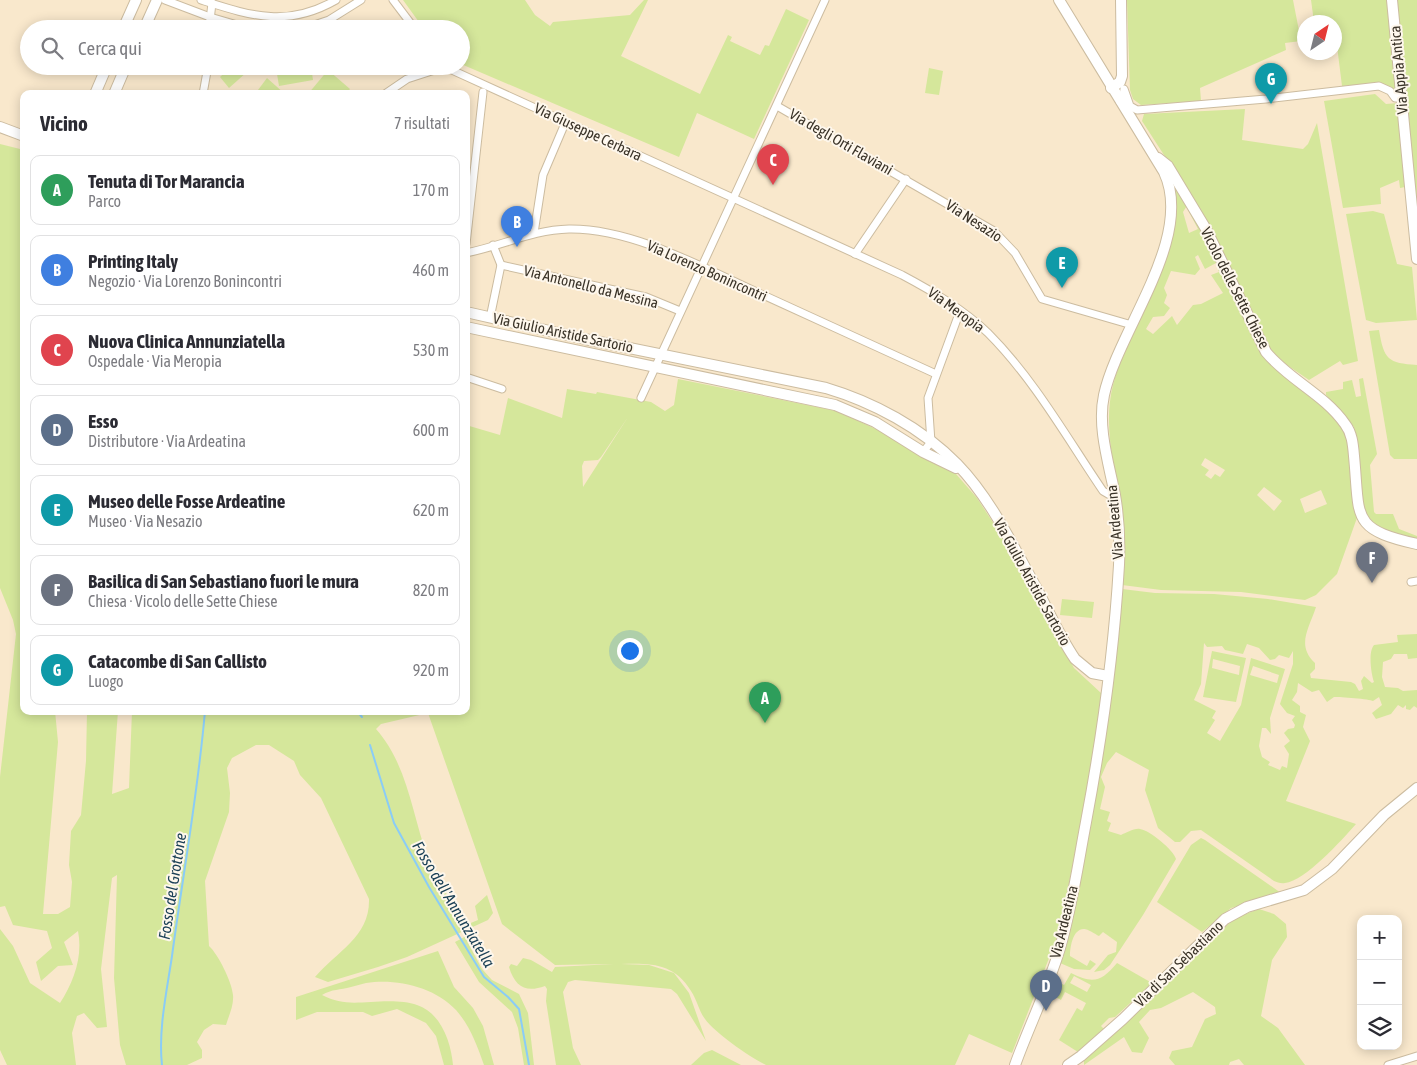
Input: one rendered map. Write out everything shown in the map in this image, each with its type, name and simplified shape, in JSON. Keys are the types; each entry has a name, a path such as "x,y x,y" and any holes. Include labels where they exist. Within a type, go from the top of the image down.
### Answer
{"main road":[{"path":"127,20 136,0"},
{"path":"148,20 157,0"},
{"name":"Via Ardeatina","path":"1015,1065 1054,965 1064,930 1100,743 1119,558 1115,498 1106,448 1103,400 1111,373 1160,260 1170,215 1168,184 1154,156 1059,0"},
{"path":"1111,88 1120,82 1122,76 1121,0"},
{"name":"Via Appia Antica","path":"1392,0 1417,259"},
{"path":"97,90 103,75"},
{"path":"116,90 122,75"},
{"path":"0,127 20,134"},
{"name":"Vicolo delle Sette Chiese","path":"1154,156 1168,166 1209,233 1266,352 1275,362 1321,397 1348,427 1352,439 1359,503 1364,523 1379,534 1417,544"},
{"name":"Via Giulio Aristide Sartorio","path":"470,312 491,313 661,354 793,380 832,390 869,404 931,442 950,457 965,474 998,519 1075,659 1092,673 1108,676"},
{"name":"Via Giulio Aristide Sartorio","path":"470,327 835,405 862,416 965,474"},
{"name":"Via di San Sebastiano","path":"1068,1065 1123,1019 1225,919 1247,907 1304,890 1332,869 1384,815 1417,788"}],"street":[{"path":"165,0 220,20"},
{"path":"202,0 256,16 281,18 310,12 336,0"},
{"path":"326,20 351,3 361,0"},
{"path":"394,0 408,20"},
{"path":"640,398 825,0"},
{"path":"210,20 212,3"},
{"path":"204,90 206,75"},
{"path":"391,90 407,79 419,75"},
{"name":"Via Giuseppe Cerbara","path":"463,75 733,199"},
{"path":"1120,102 1124,89 1130,106 1137,110 1266,99 1379,86 1390,91 1395,98 1401,98"},
{"path":"470,204 483,92"},
{"name":"Via degli Orti Flaviani","path":"777,106 906,179"},
{"path":"534,233 543,174 563,128"},
{"path":"470,154 475,154"},
{"path":"855,254 906,179"},
{"name":"Via Nesazio","path":"906,179 998,234 1015,253 1042,299 1132,325"},
{"name":"Via Meropia","path":"733,199 922,286 960,311 988,333 1012,359 1102,491 1115,498"},
{"name":"Via Lorenzo Bonincontri","path":"470,252 534,233 576,229 620,235 651,245 936,374"},
{"path":"491,313 501,265 493,245"},
{"name":"Via Antonello da Messina","path":"501,265 646,297 680,311"},
{"path":"924,452 931,442 927,404 936,374 960,311"},
{"path":"470,378 502,389"},
{"path":"790,395 793,380"},
{"path":"1388,1065 1417,1056"}],"green space":[{"path":"403,0 525,0 535,15 550,26 553,22 630,15 644,0 648,0 621,56 700,94 728,35 732,37 730,41 760,55 765,45 769,46 786,9 809,20 754,139 697,113 679,157 470,68 470,20 417,20"},
{"path":"1127,0 1293,0 1297,20 1297,42 1285,43 1286,50 1200,88 1201,101 1141,105 1133,99 1130,90"},
{"path":"1311,0 1388,0 1397,93 1380,83 1342,86 1339,60 1342,60 1342,15 1313,15"},
{"path":"1396,0 1417,0 1417,228"},
{"path":"929,68 943,71 939,95 925,93"},
{"path":"222,75 244,75 229,88 220,77"},
{"path":"277,75 312,75 313,80 279,86"},
{"path":"324,75 334,75 350,89 349,90 311,90"},
{"path":"267,78 280,90 258,90"},
{"path":"1375,94 1386,104 1398,103 1405,187 1400,188 1399,180 1380,188 1381,204 1343,208 1324,101"},
{"path":"1245,109 1242,140 1303,149 1308,144 1317,123 1358,361 1343,365 1340,361 1309,380 1271,351 1208,223 1142,121 1144,114"},
{"path":"0,144 20,149 20,715 55,715 58,742 43,914 58,914 70,907 72,882 69,865 71,831 81,815 86,761 87,715 118,715 112,794 129,788 132,715 419,715 381,724 376,729 387,743 402,774 428,858 438,875 461,927 478,920 475,906 487,895 493,913 488,920 407,957 328,982 315,977 358,934 368,912 369,899 321,798 300,775 294,761 269,745 256,745 232,758 227,768 230,793 229,812 205,881 209,946 227,976 232,989 233,999 226,1025 213,1024 204,1030 197,1042 202,1050 202,1058 187,1065 126,1065 120,1045 114,978 117,875 112,878 101,969 107,1027 97,1028 84,1013 77,1016 72,1033 76,1065 7,1065 0,1050 0,929 13,946 30,983 60,1003 73,978 79,950 78,931 64,942 73,965 58,966 41,981 36,962 52,948 47,931 13,925 5,906 0,907 0,777 16,634 13,620 0,588"},
{"path":"1173,180 1188,204 1183,212 1189,233 1198,229 1188,210 1190,206 1260,346 1313,392 1346,429 1358,515 1337,574 1316,595 1305,600 1241,592 1161,590 1122,585 1125,535 1112,457 1109,421 1110,403 1113,385 1121,360 1164,259 1175,207","holes":["1198,255 1205,269 1216,263 1219,272 1211,275 1223,293 1201,304 1193,305 1177,325 1172,316 1153,334 1146,329 1153,317 1164,316 1170,308 1164,303 1167,295 1164,288 1171,271 1195,275 1200,269 1195,257","1205,458 1225,470 1220,477 1215,474 1211,479 1205,475 1209,470 1201,465","1264,487 1282,501 1274,511 1257,495","1321,490 1327,504 1305,513 1300,499"]},
{"path":"1373,211 1384,214 1397,264 1412,267 1417,320 1376,323 1366,320 1346,214"},
{"path":"1379,330 1383,348 1389,358 1400,363 1417,365 1417,459 1394,459 1390,455 1369,331"},
{"path":"1363,378 1377,454 1370,465 1374,512 1376,514 1393,514 1399,529 1417,536 1417,541 1397,536 1366,520 1361,498 1354,427 1326,395 1326,392 1343,389 1343,382 1352,380 1356,397 1361,396 1359,379"},
{"path":"678,379 837,411 880,431 918,455 941,464 956,474 977,498 1007,544 1074,668 1101,693 1098,733 1060,930 1012,1053 969,1034 955,1065 766,1065 734,1045 710,1025 703,1016 691,991 674,973 689,993 706,1041 677,994 671,989 575,980 568,982 563,992 573,1048 581,1065 556,1065 546,1001 547,989 545,986 532,989 522,987 514,979 509,967 511,964 517,966 523,958 531,960 552,972 555,967 614,964 555,965 502,924 429,715 470,715 470,426 500,435 508,398 562,418 567,389 596,394 597,392 651,402 665,411 674,405","holes":["628,417 583,487 582,466 584,461 598,460","621,964 652,965 674,973 649,965"]},
{"path":"1122,589 1155,593 1214,594 1268,599 1316,607 1305,643 1309,656 1315,663 1315,669 1310,674 1311,678 1351,682 1355,684 1359,691 1363,689 1361,681 1364,676 1372,683 1374,682 1371,657 1374,645 1398,642 1397,635 1417,634 1417,658 1408,659 1407,654 1394,654 1391,659 1383,662 1382,677 1385,687 1398,688 1403,691 1417,690 1417,708 1414,706 1410,710 1406,709 1406,705 1403,708 1398,705 1391,714 1376,719 1372,713 1382,705 1379,697 1373,701 1334,697 1327,702 1319,690 1312,692 1298,683 1297,692 1292,700 1300,706 1300,712 1306,715 1303,727 1310,741 1286,801 1356,824 1323,859 1293,881 1279,883 1274,881 1201,830 1191,831 1180,842 1175,842 1158,828 1145,790 1149,770 1116,752 1107,763 1101,777 1105,787 1100,809 1110,812 1107,821 1111,823 1108,831 1121,835 1135,829 1144,830 1166,846 1176,859 1143,915 1110,965 1104,970 1094,972 1108,955 1116,952 1117,942 1103,932 1099,936 1084,929 1077,932 1074,936 1070,956 1087,966 1090,960 1096,964 1090,970 1074,969 1060,963","holes":["1204,643 1207,647 1222,646 1225,650 1243,654 1247,644 1259,648 1270,660 1275,659 1279,655 1289,658 1293,651 1293,664 1280,704 1287,713 1295,716 1292,720 1295,725 1294,728 1288,729 1284,733 1290,741 1284,746 1289,754 1287,768 1282,766 1280,770 1268,765 1270,762 1262,757 1259,746 1262,728 1266,728 1271,734 1270,718 1285,669 1251,658 1241,705 1220,741 1207,733 1215,720 1212,718 1216,711 1194,700 1201,684","1253,666 1279,675 1277,683 1250,675"]},
{"path":"1062,599 1094,602 1092,618 1060,615"},
{"path":"1212,651 1246,658 1236,702 1203,697","holes":["1213,659 1240,666 1239,675 1212,668"]},
{"path":"1201,838 1281,893 1231,908 1202,932 1157,902 1191,845"},
{"path":"1259,909 1274,914 1286,924 1287,937 1272,960 1261,1016 1278,1028 1305,1065 1244,1065 1239,1059 1230,1062 1229,1065 1175,1065 1169,1058 1172,1051 1192,1047 1205,1019 1216,1014 1215,1007 1193,992 1161,1008 1150,1010 1139,1022 1149,1038 1142,1053 1132,1052 1124,1037 1084,1065 1084,1056 1235,918"},
{"path":"472,933 468,943 482,969 492,980 519,994 528,1013 534,1065 524,1065 518,1028 512,1012 479,982 455,942"},
{"path":"438,951 454,987 473,1008 483,1026 494,1065 484,1065 469,1029 456,1010 437,995 402,983 366,983 322,995 334,1000 358,1003 406,1002 425,1009 438,1021 443,1029 450,1047 453,1065 444,1065 436,1036 426,1023 397,1009 372,1016 363,1012 317,1012 296,1020 296,997"},
{"path":"1117,963 1152,983 1115,1017 1109,1018 1101,1026 1105,1030 1078,1052 1059,1040 1077,1008 1082,1011 1086,1003 1065,992 1061,1000 1049,993 1055,980 1064,985 1071,973 1085,979 1096,979 1106,974","holes":["1074,976 1091,985 1087,992 1070,983"]},
{"path":"712,1050 741,1065 691,1065 704,1053"}],"waterway":[{"name":"Fosso del Grottone","path":"162,1065 161,1038 164,1010 205,715"},
{"name":"Fosso dell'Annunziatella","path":"370,745 394,823 429,887 484,977 519,1009 529,1065"}],"place":[{"name":"Catacombe di San Callisto","path":"1271,104"},
{"name":"Nuova Clinica Annunziatella","path":"773,185"},
{"name":"Printing Italy","path":"517,247"},
{"name":"Museo delle Fosse Ardeatine","path":"1062,288"},
{"name":"Basilica di San Sebastiano fuori le mura","path":"1372,583"},
{"name":"Tenuta di Tor Marancia","path":"765,723"},
{"name":"Esso","path":"1046,1011"}]}
